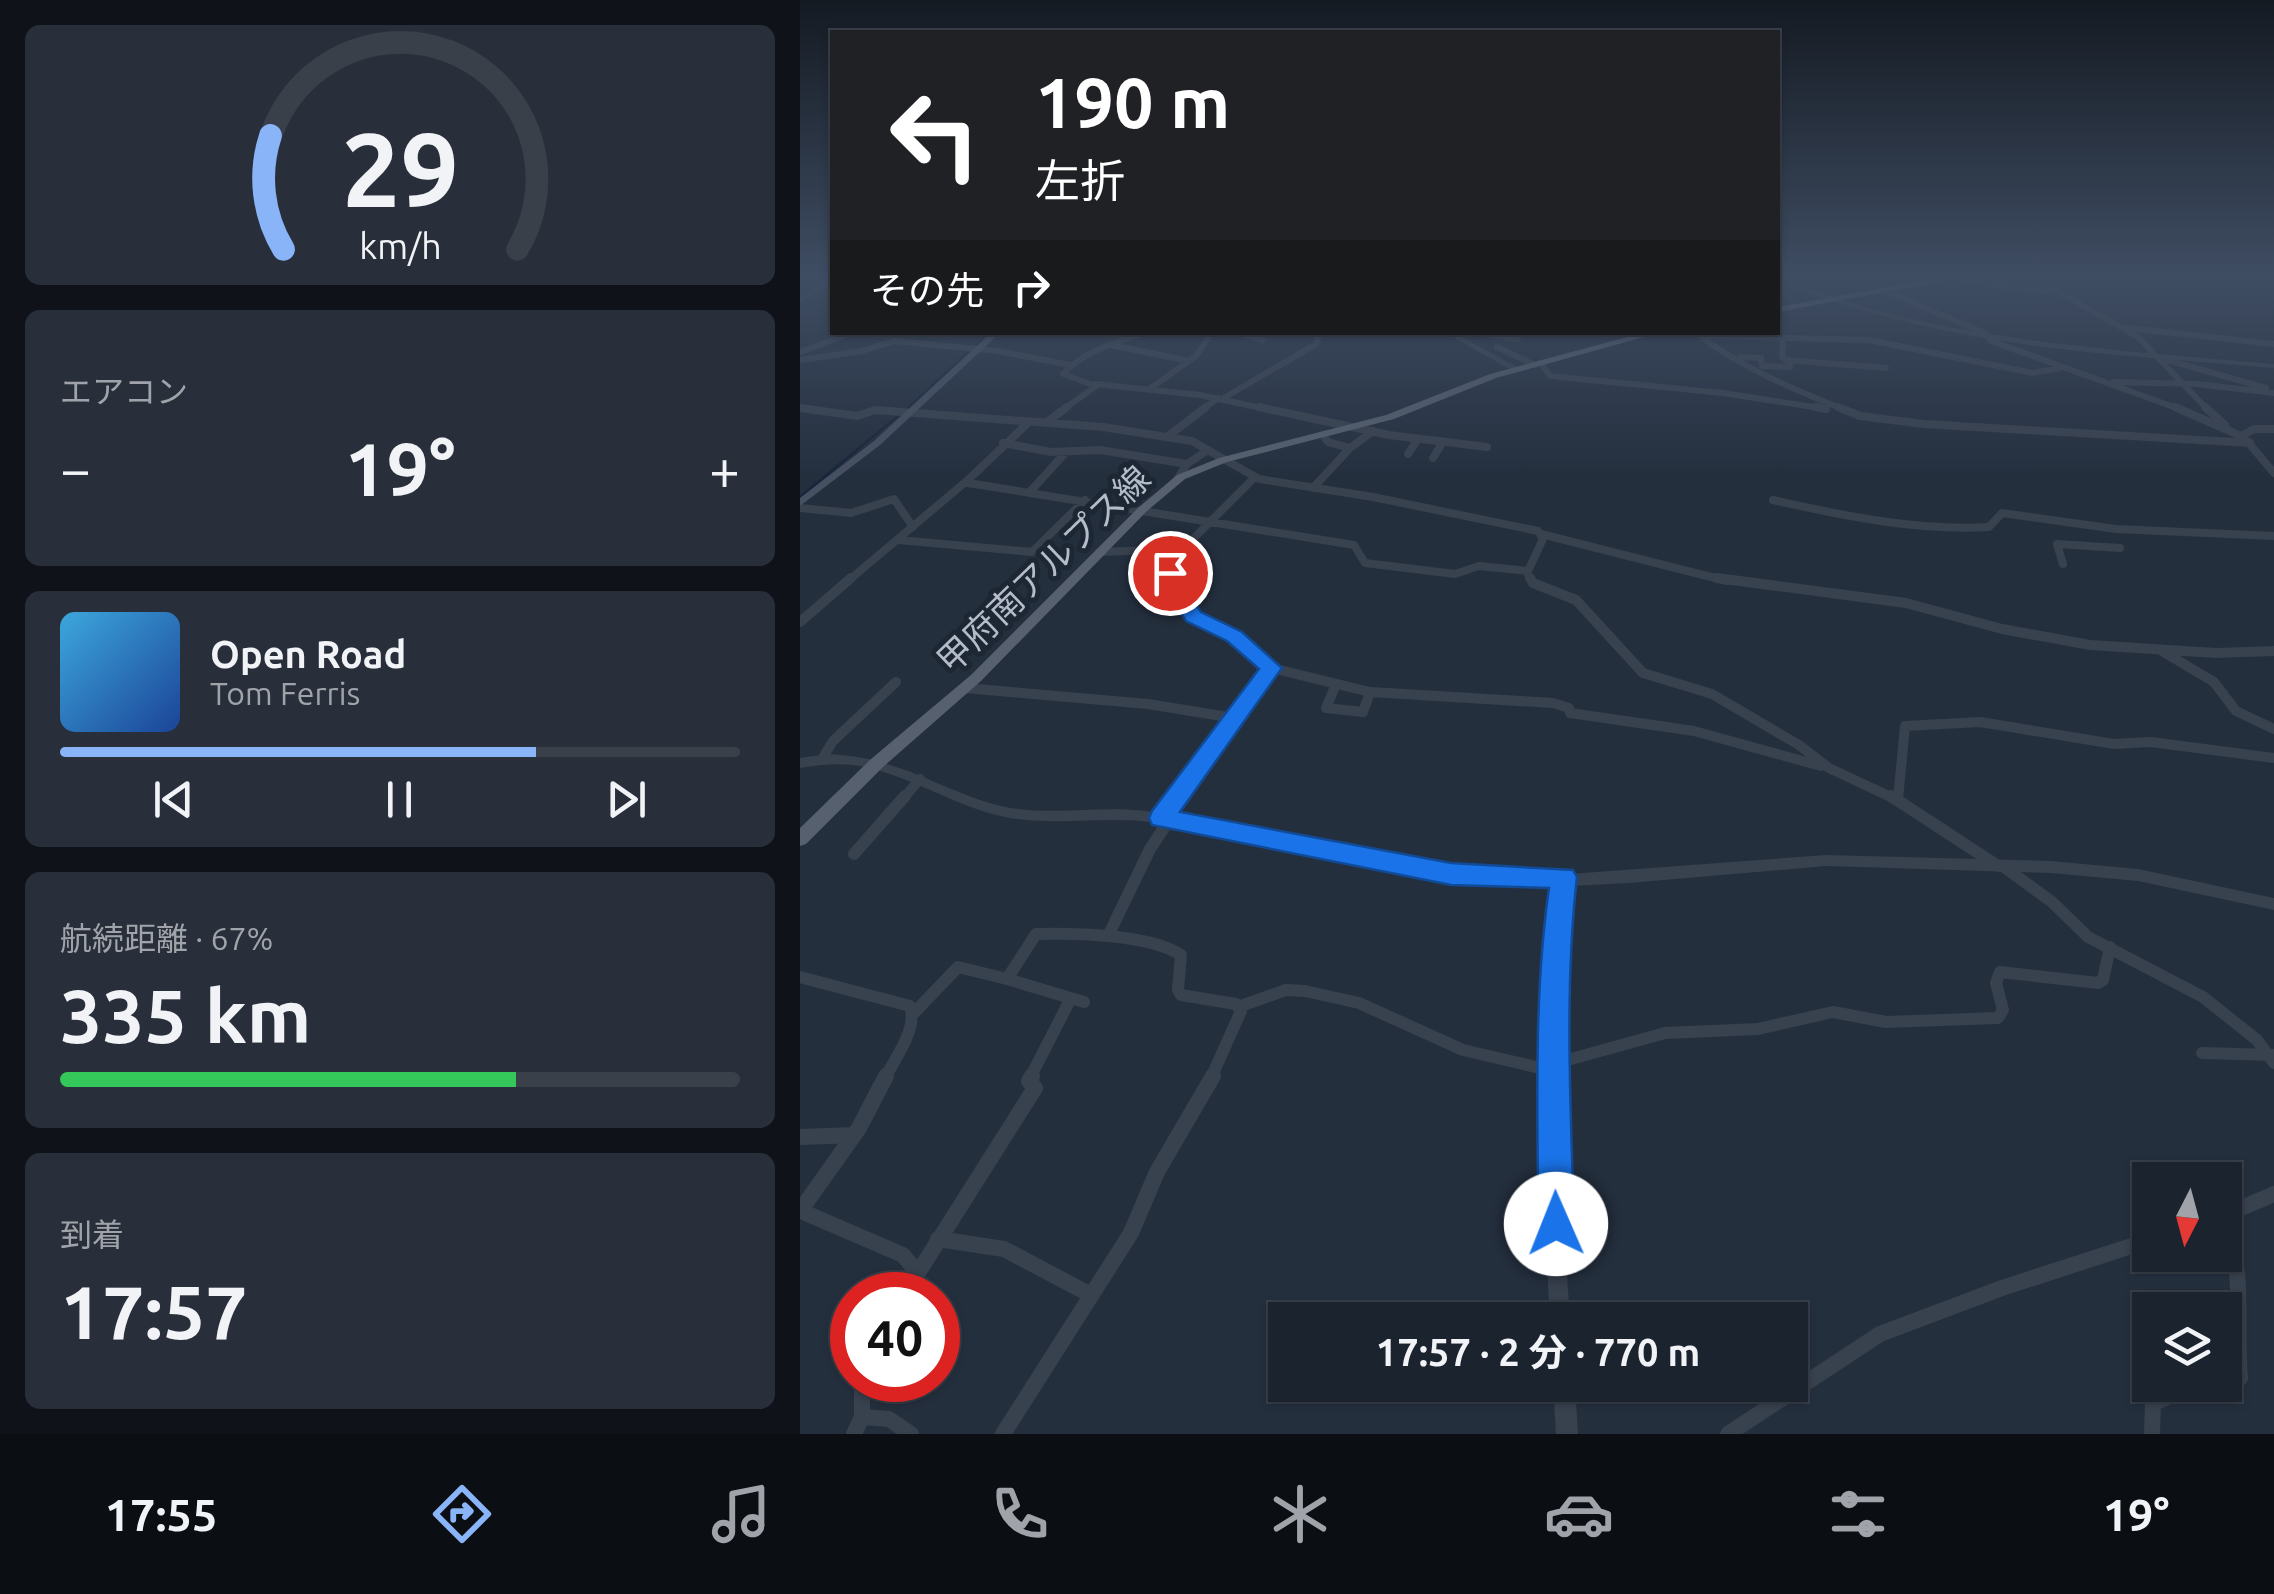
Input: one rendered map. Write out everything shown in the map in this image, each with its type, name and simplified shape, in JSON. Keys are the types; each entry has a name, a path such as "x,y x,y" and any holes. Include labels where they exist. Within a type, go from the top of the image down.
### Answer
{"main road":[{"path":"800,505 911,412 986,342"},
{"name":"甲府南アルプス線","path":"800,838 877,763 965,688 1099,552 1176,481 1224,460 1404,412 1478,380 1621,342"}],"street":[{"path":"800,352 827,342"},
{"path":"800,360 862,351 891,342"},
{"path":"905,342 980,348 1072,365"},
{"path":"1120,342 1072,365 1064,374 1095,384 1220,399 1418,439 1487,446"},
{"path":"1148,390 1207,342"},
{"path":"1168,437 1220,399 1317,342"},
{"path":"1466,342 1516,370"},
{"path":"1486,354 1501,342"},
{"path":"1710,342 1838,410"},
{"path":"1752,358 1753,342"},
{"path":"1783,342 1782,358 1789,360 1886,368"},
{"path":"1876,342 2033,374 2066,369"},
{"path":"2000,342 2093,380 2182,410 2240,436"},
{"path":"2029,342 2274,366"},
{"path":"2141,342 2164,358 2208,412 2250,443 2274,473"},
{"path":"1111,345 1188,361"},
{"path":"1497,347 1538,364 1550,376 1568,379 1723,394 1924,424 2250,443"},
{"path":"1732,356 1760,358 1762,366 1790,368 1789,360"},
{"path":"2164,358 2274,391"},
{"path":"2093,380 2274,391"},
{"path":"1047,422 1095,384"},
{"path":"800,408 858,416 871,410 1047,422 1168,437 1197,442 1255,477 1476,517 1741,584 1894,601 2051,639 2162,650 2274,652"},
{"path":"800,622 947,495 968,483 981,462 1030,422"},
{"path":"2240,436 2254,428 2274,430"},
{"path":"1314,488 1350,448 1373,431"},
{"path":"1322,435 1328,442 1350,448"},
{"path":"1408,454 1418,439"},
{"path":"1433,458 1443,442"},
{"path":"1004,443 1066,452 1100,450 1187,464"},
{"path":"1176,481 1187,464 1208,450"},
{"path":"1029,493 1066,452"},
{"path":"1255,477 1183,549 1170,573 1191,589 1188,611 1205,624 1234,636 1272,668 1370,692 1553,703 1569,708 1570,713 1694,731 1829,768 1898,800 2052,902 2088,936 2204,997 2242,1026 2272,1058"},
{"path":"968,483 1354,545 1366,563 1456,574 1478,566 1528,571"},
{"path":"800,505 852,513 894,499 914,527"},
{"path":"899,540 1032,552 1085,500"},
{"path":"1773,500 1873,520 1962,527 1989,527 2002,512 2092,526 2274,536"},
{"path":"2092,526 2102,547"},
{"path":"1528,571 1543,540 1541,534"},
{"path":"2063,564 2057,544 2120,548"},
{"path":"1099,552 1183,549"},
{"path":"1528,571 1538,587 1576,600 1644,674 1712,694 1799,745 1829,768"},
{"path":"2162,650 2214,682 2236,711 2274,729"},
{"path":"1108,936 1165,819 1272,668"},
{"path":"822,759 834,741 896,682"},
{"path":"1336,684 1326,708 1362,712 1370,692"},
{"path":"965,688 1148,704 1234,718"},
{"path":"1898,800 1905,726 1980,722 2114,744 2151,742 2274,758"},
{"path":"800,763 822,759 877,763 947,794 1003,811 1042,816 1134,814 1451,874 1684,875 1812,861 2001,867 2123,872 2274,904"},
{"path":"854,854 920,779"},
{"path":"1560,1302 1553,1068 1556,940 1564,877"},
{"path":"1006,979 1036,934 1108,936 1181,955 1181,996 1238,1008 1286,990 1305,991 1359,1003 1462,1050 1553,1068 1664,1033 1758,1029 1833,1012 1886,1022 1998,1018 2004,1010 1996,983 2000,972 2098,983 2103,980 2110,948"},
{"path":"800,977 910,1006 910,1031 854,1135 801,1211 903,1255 917,1272 995,1156 1034,1088 1029,1081 1078,1000 958,968 913,1014"},
{"path":"1003,1434 1131,1233 1157,1172 1213,1076 1237,1022 1238,1008"},
{"path":"2202,1054 2272,1058"},
{"path":"800,1137 854,1135"},
{"path":"2242,1208 2274,1194"},
{"path":"938,1240 1004,1249 1091,1296"},
{"path":"1728,1434 1880,1334 2002,1288 2132,1246"},
{"path":"2152,1434 2153,1403 2170,1396 2231,1389 2240,1378 2236,1332 2242,1301 2238,1272"},
{"path":"1565,1402 1567,1434"},
{"path":"858,1425 889,1419 910,1434"}],"waterway":[{"path":"977,345 980,342"},
{"path":"907,409 971,350"},
{"path":"800,497 899,415"}],"route":[{"path":"1170,573 1191,589 1186,604 1193,616 1234,636 1258,655 1266,667 1272,668 1161,818 1451,874 1485,878 1564,877 1556,940 1556,1224"}]}
